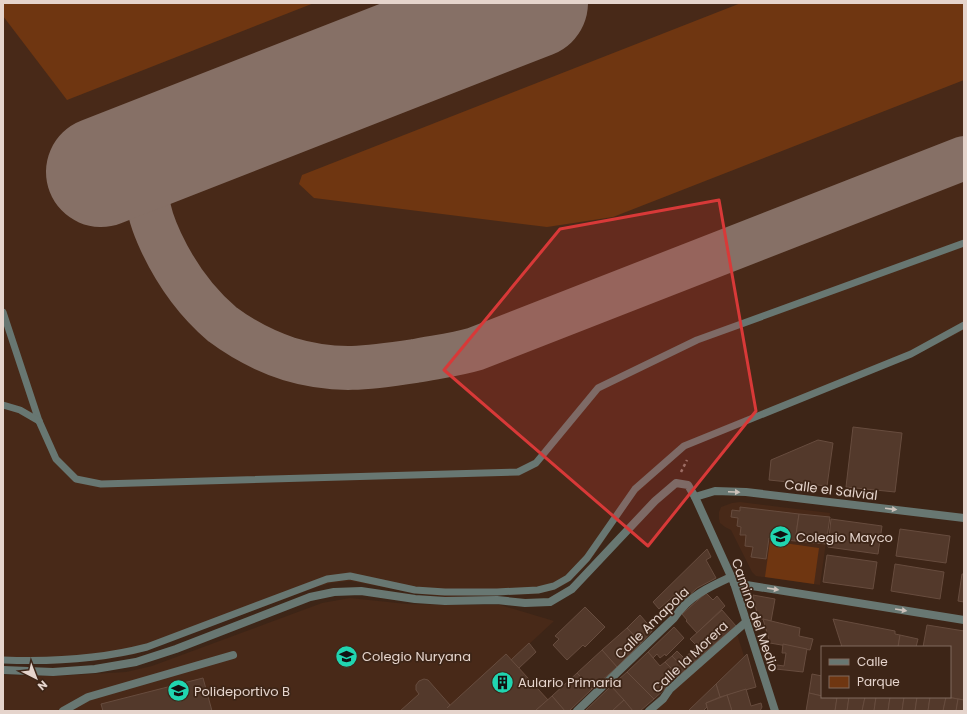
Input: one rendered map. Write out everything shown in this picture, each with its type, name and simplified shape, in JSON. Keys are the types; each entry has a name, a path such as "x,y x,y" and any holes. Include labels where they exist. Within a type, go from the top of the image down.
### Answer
{"street":[{"name":"Camino del Medio","path":"3,670 53,672 95,669 136,662 176,649 310,597 334,592 361,591 415,599 445,601 498,600 525,603 550,602 572,590 655,501 676,483 688,485 733,580 774,710"},
{"name":"Calle el Salvial","path":"695,497 715,492 746,492 964,518"},
{"path":"733,580 964,620"},
{"name":"Calle Amapola","path":"577,711 674,618 679,611 703,590 733,580"},
{"name":"Calle la Morera","path":"650,711 663,699 670,689 746,622"},
{"path":"63,711 88,697 233,655"}],"lane":[{"path":"3,312 39,421 56,459 76,479 101,484 518,472 536,463 598,388 697,340 964,243"},
{"path":"3,660 66,659 123,653 141,648 327,579 350,576 415,590 445,592 538,590 554,586 568,578 587,558 635,489 684,446 911,354 964,325"},
{"path":"3,405 20,410 39,421"}],"highlighted area":[{"path":"719,200 756,411 648,546 444,370 560,229"}],"shaded area":[{"path":"3,3 964,3 964,330 914,356 685,449 634,496 595,554 581,571 568,583 554,590 536,594 446,597 420,594 350,581 332,583 317,587 136,654 102,660 51,664 3,663"},
{"name":"Colegio Mayco","path":"740,502 830,513 820,585 756,576 752,572 731,530 720,523 719,519 721,507"},
{"name":"Colegio Nuryana","path":"350,598 407,604 500,605 554,621 512,660 548,699 536,711 3,711 3,675 55,676 126,672 152,666 322,603"},
{"path":"737,634 744,656 688,711 655,711 669,698 675,689"}],"green space":[{"path":"3,3 314,3 67,100 3,16"},
{"path":"741,3 964,3 964,80 613,217 547,227 314,198 299,184 302,175"},
{"path":"770,541 819,548 814,584 765,577"}],"building":[{"path":"853,427 902,433 895,492 846,487"},
{"path":"818,440 833,443 827,486 769,480 771,460"},
{"path":"740,507 799,514 795,541 769,538 766,559 751,557 753,547 745,546 746,535 740,535 741,527 737,526 738,518 731,517 732,510 740,511"},
{"path":"799,514 830,517 826,544 795,541"},
{"path":"831,519 882,526 878,554 828,547"},
{"path":"900,529 950,536 946,563 896,556"},
{"path":"707,549 711,557 706,560 716,578 697,588 683,601 676,594 659,609 653,602"},
{"path":"827,555 877,562 873,589 823,582"},
{"path":"895,564 944,572 940,599 891,591"},
{"path":"962,574 964,574 964,602 958,601"},
{"path":"706,593 713,600 717,596 725,606 697,633 682,614"},
{"path":"753,595 775,599 771,621 758,618"},
{"path":"585,607 605,627 585,647 583,645 567,660 553,645 559,639 555,636"},
{"path":"722,610 736,626 704,653 690,639"},
{"path":"640,615 653,630 641,643 627,628"},
{"path":"763,619 800,628 799,636 813,639 810,650 770,643"},
{"path":"833,619 895,631 895,634 900,635 898,646 842,646"},
{"path":"927,625 964,631 964,700 951,698 951,646 923,646"},
{"path":"674,627 684,638 666,656 665,654 660,658 657,654 653,658 648,652"},
{"path":"627,628 641,643 617,667 602,650"},
{"path":"900,635 918,639 916,646 898,646"},
{"path":"529,643 536,652 519,668 511,660"},
{"path":"783,644 807,649 803,672 776,669 777,665 784,666 786,653 782,653"},
{"path":"698,646 704,653 685,670 672,656 677,651 684,658"},
{"path":"602,650 617,667 592,689 577,673"},
{"path":"648,652 660,666 665,662 679,676 654,699 627,672"},
{"name":"Aulario Primaria","path":"506,654 548,700 535,711 400,711 419,694 416,690 416,685 419,681 424,679 428,680 450,705 447,708"},
{"path":"747,654 756,687 720,697 716,684"},
{"path":"672,656 685,670 679,676 665,662"},
{"path":"627,672 654,699 640,711 633,711 611,686"},
{"path":"577,673 592,689 569,711 565,711 552,696"},
{"path":"812,674 821,676 821,696 809,693"},
{"name":"Polideportivo B","path":"203,678 212,711 103,711 101,704"},
{"path":"716,684 720,697 706,703 707,707 703,711 688,711"},
{"path":"611,686 624,700 612,711 585,711"},
{"path":"746,689 751,706 761,703 762,707 760,711 732,711 727,695"},
{"path":"809,693 821,696 821,698 837,698 835,711 806,711"},
{"path":"727,695 732,711 708,711 706,703"},
{"path":"552,696 565,711 535,711"},
{"path":"837,698 849,698 847,711 835,711"},
{"path":"849,698 865,698 862,711 847,711"},
{"path":"865,698 876,698 874,711 862,711"},
{"path":"876,698 890,698 888,711 874,711"},
{"path":"890,698 904,698 902,711 888,711"},
{"path":"904,698 917,698 915,711 902,711"},
{"path":"917,698 930,698 928,711 915,711"},
{"path":"930,698 946,698 943,711 928,711"},
{"path":"946,698 958,699 956,711 943,711"},
{"path":"958,699 964,700 964,711 956,711"},
{"path":"624,700 633,711 612,711"}],"taxiway":[{"path":"198,134 169,151 161,159 154,169 148,190 149,211 152,221 173,265 203,306 222,324 238,335 280,356 306,363 337,368 367,367 415,361 475,349 964,158"}],"runway":[{"path":"101,172 533,3"}],"place":[{"name":"Colegio Mayco","path":"780,537"},
{"name":"Colegio Nuryana","path":"347,656"},
{"name":"Aulario Primaria","path":"503,682"},
{"name":"Polideportivo B","path":"179,691"}]}
